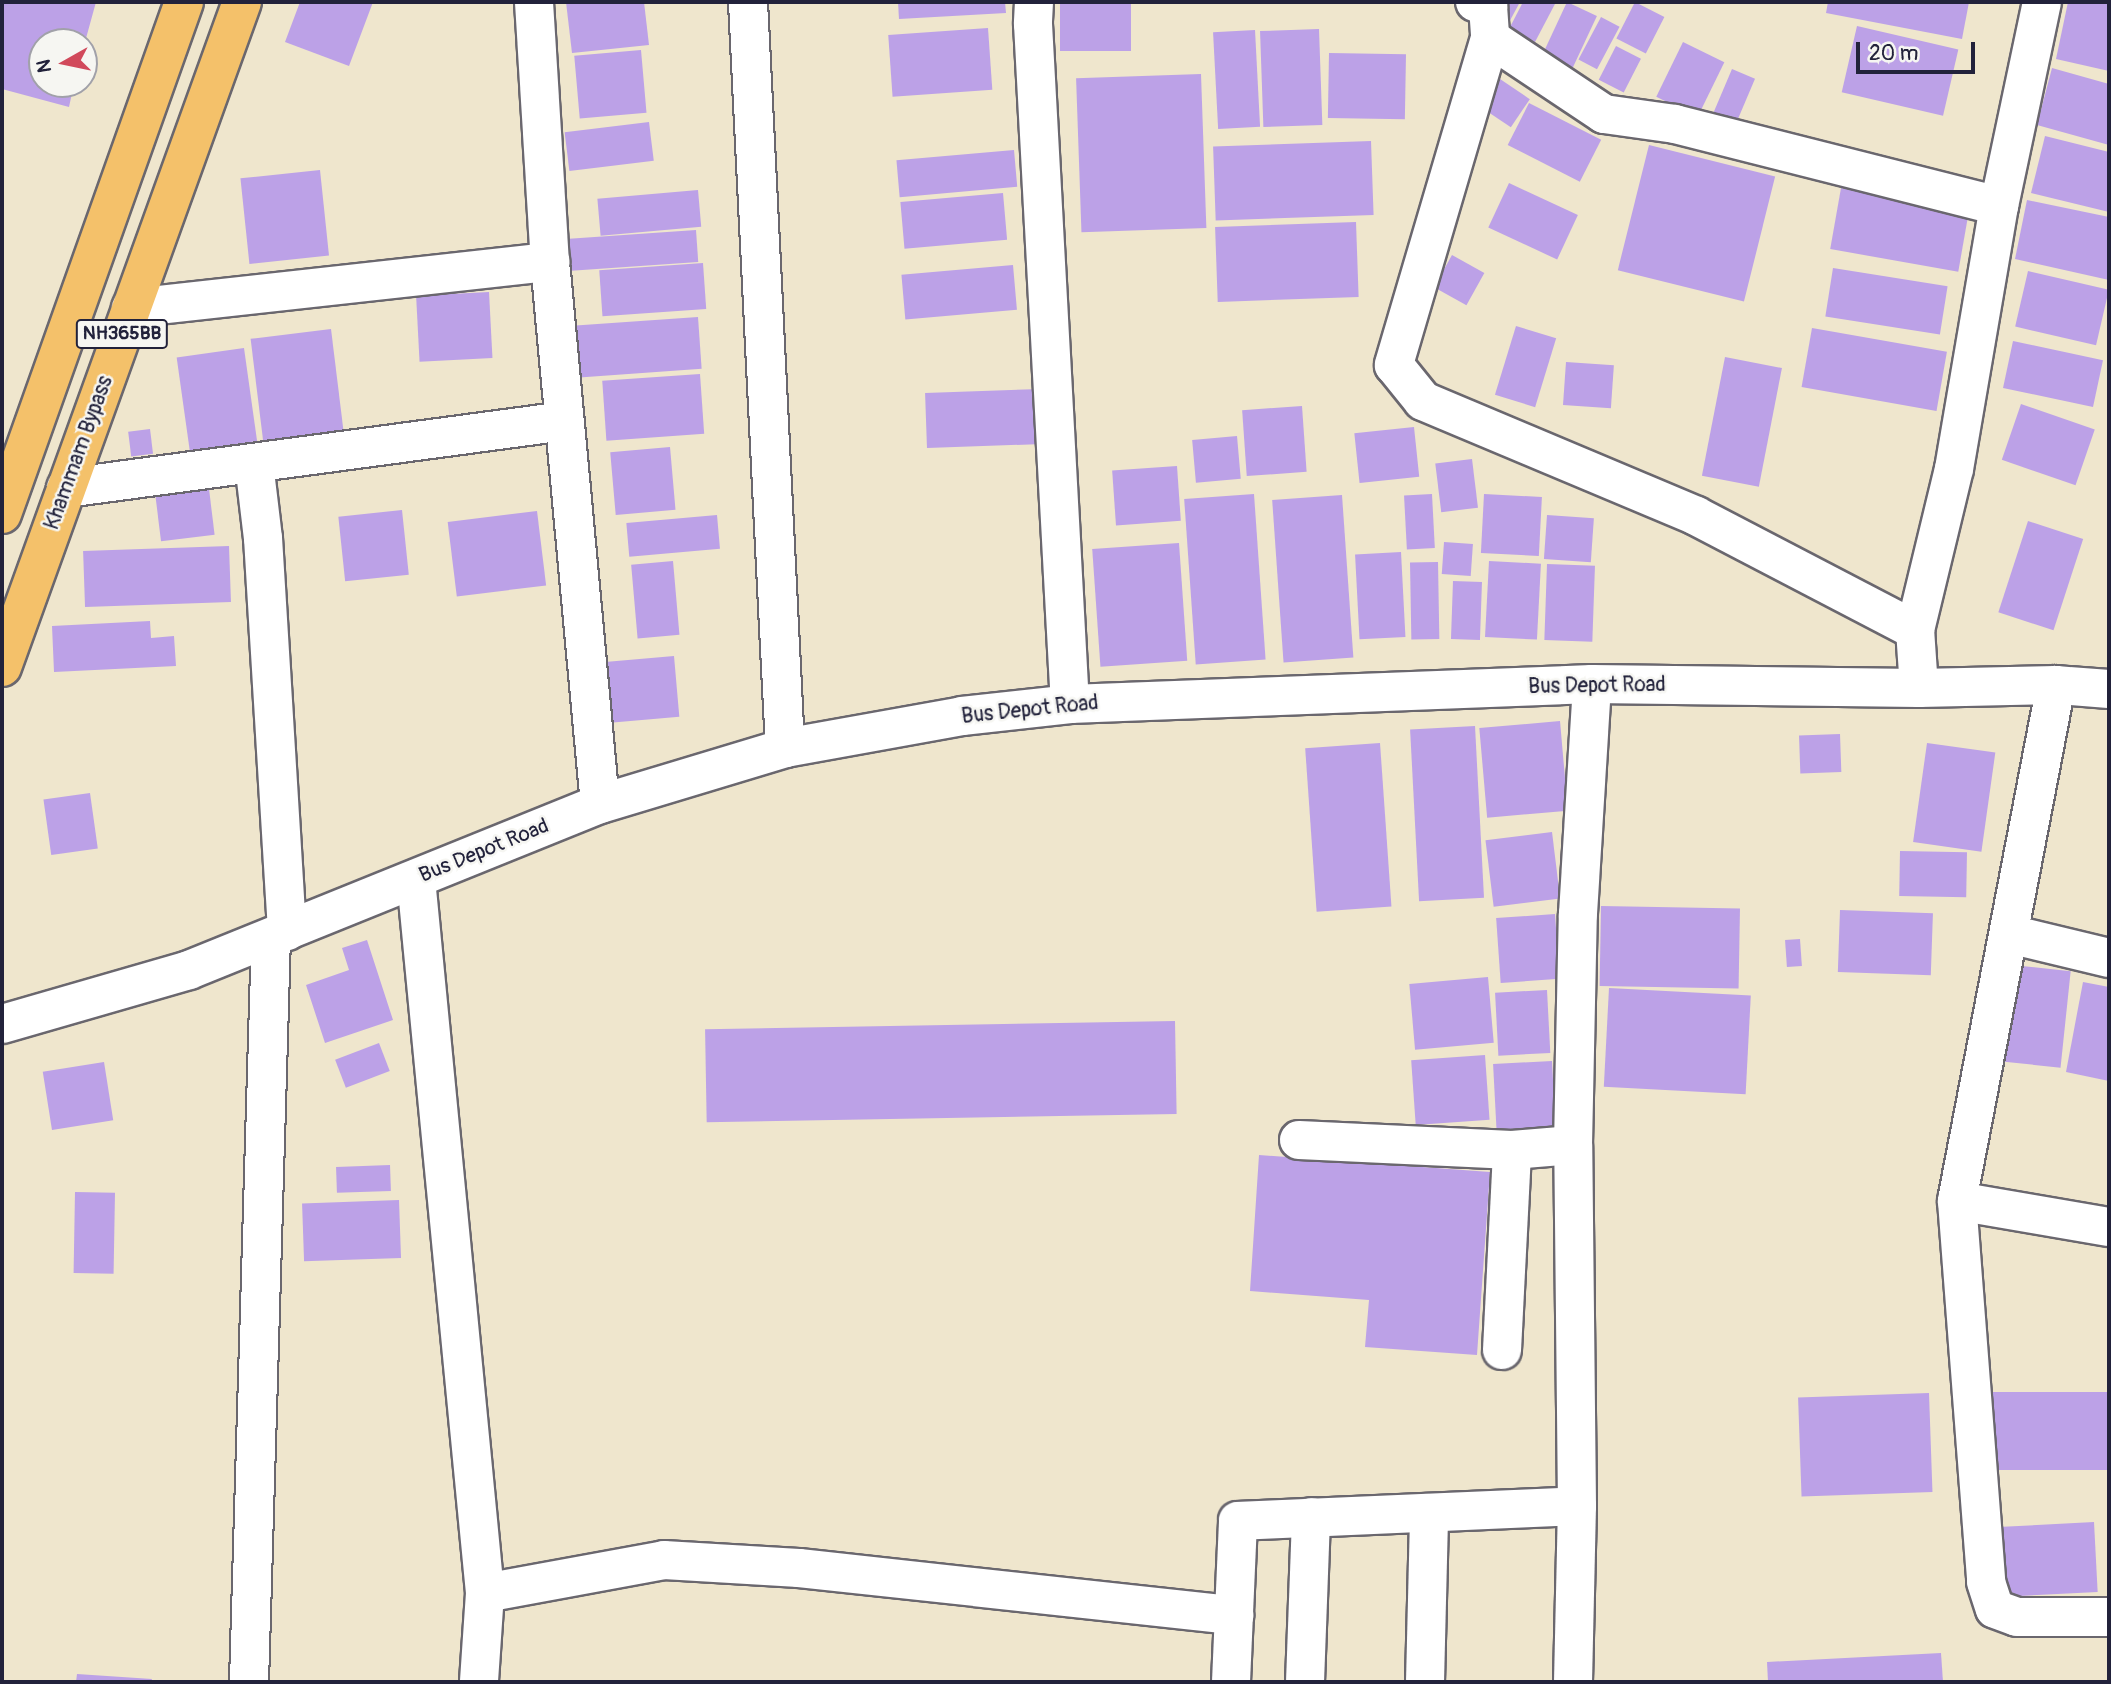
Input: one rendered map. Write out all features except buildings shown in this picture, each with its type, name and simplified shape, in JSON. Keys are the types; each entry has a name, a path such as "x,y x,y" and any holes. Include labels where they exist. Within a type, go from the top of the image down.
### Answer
{"highway":[{"name":"NH365BB","path":"2,514 12,452 184,2"},
{"name":"Khammam Bypass","path":"2,667 242,2"}],"street":[{"path":"534,2 550,262 600,804"},
{"path":"748,2 785,748"},
{"path":"1034,2 1033,24 1070,704"},
{"path":"1919,688 1915,630 1954,469 1999,206 2042,2"},
{"path":"1915,630 1696,516 1423,401 1394,365 1486,12 1604,114 1675,124 1999,206"},
{"path":"131,307 550,262"},
{"path":"66,488 565,422"},
{"path":"249,1682 279,934 263,538 254,463"},
{"path":"1573,1682 1577,1506 1573,1146 1578,914 1592,684"},
{"name":"Bus Depot Road","path":"2,1024 189,970 600,804 785,748 962,716 1070,704 1592,684 1919,688 2056,685 2109,689"},
{"path":"2056,685 1958,1201 1986,1582 1995,1609 2017,1617 2109,1617"},
{"path":"416,879 485,1593 479,1682"},
{"path":"2009,934 2109,958"},
{"path":"1299,1140 1512,1150 1573,1146"},
{"path":"1502,1350 1512,1150"},
{"path":"1958,1201 2109,1227"},
{"path":"1231,1682 1238,1521 1577,1506"},
{"path":"1425,1682 1429,1513"},
{"path":"1305,1682 1311,1517"},
{"path":"485,1593 664,1560 799,1568 1234,1615"}]}
